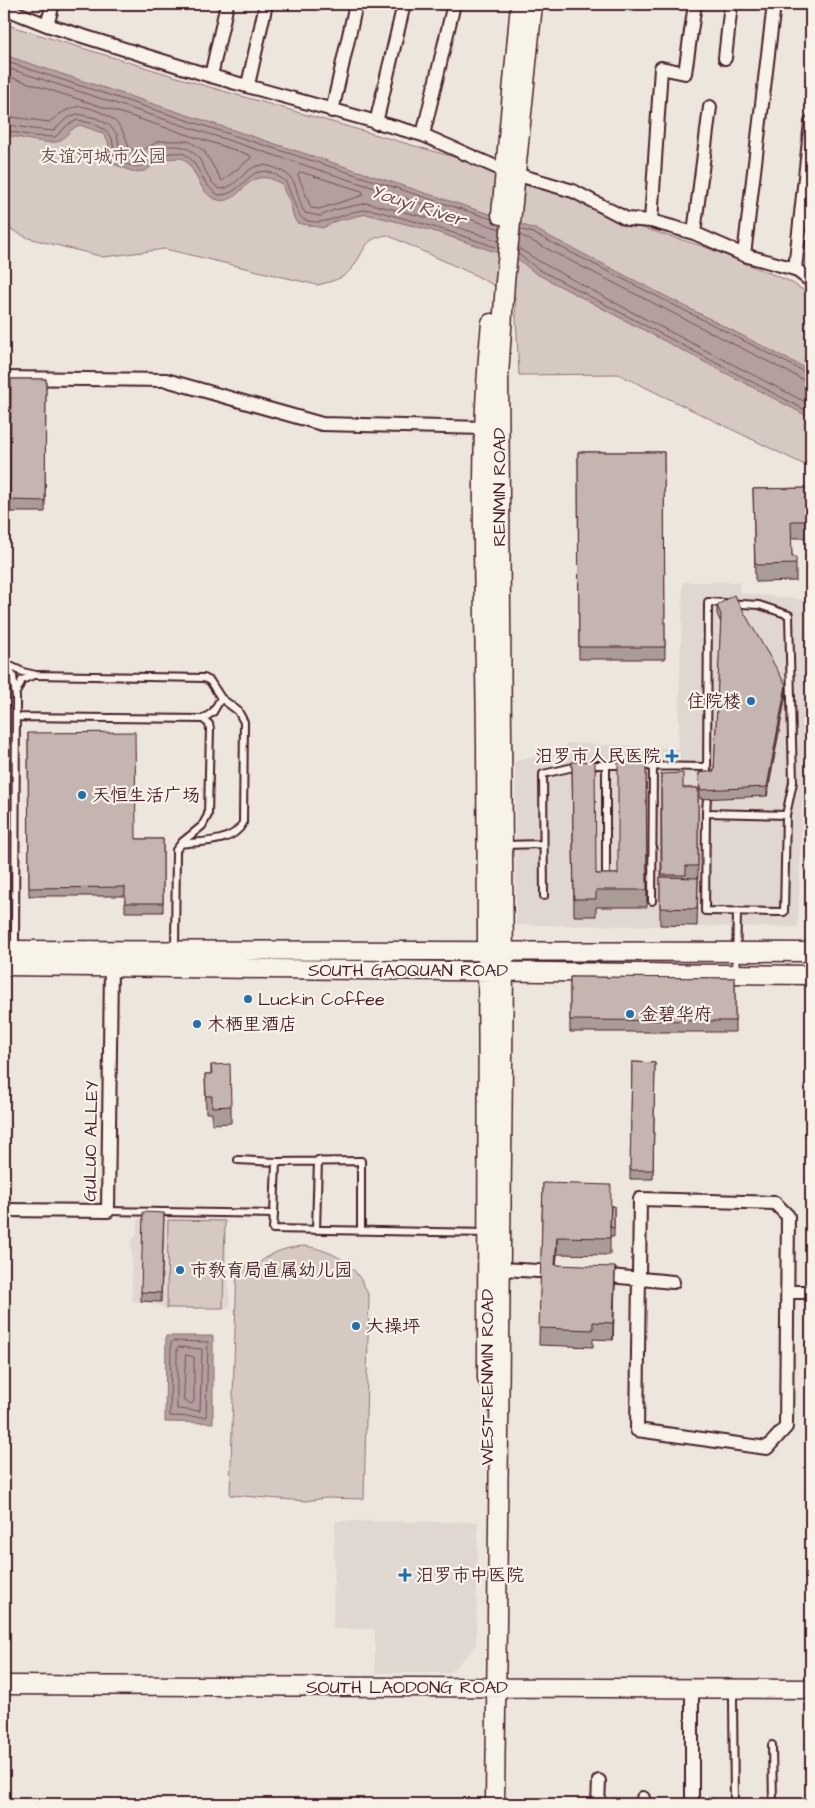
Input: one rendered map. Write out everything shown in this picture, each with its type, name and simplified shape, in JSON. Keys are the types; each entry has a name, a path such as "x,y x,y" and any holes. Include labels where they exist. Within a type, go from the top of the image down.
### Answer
{"street":[{"path":"47,24 53,4"},
{"path":"211,76 227,4"},
{"path":"248,85 266,4"},
{"path":"332,111 356,4"},
{"path":"376,123 404,4"},
{"path":"422,135 454,4"},
{"name":"RENMIN ROAD","path":"510,181 520,4"},
{"name":"RENMIN ROAD","path":"496,971 485,428 486,372 500,279 510,181 534,4"},
{"path":"651,221 661,68 685,73 695,4"},
{"path":"725,58 731,4"},
{"path":"744,254 774,4"},
{"path":"4,8 47,24 211,76 422,135 510,181 574,191 628,219 651,221 694,234 744,254 795,270 811,281"},
{"path":"694,234 710,107"},
{"path":"795,270 811,122"},
{"name":"RENMIN ROAD","path":"496,950 503,844 499,451 500,279"},
{"path":"4,378 166,380 322,424 485,428"},
{"name":"SOUTH GAOQUAN ROAD","path":"9,950 811,952"},
{"name":"SOUTH GAOQUAN ROAD","path":"4,966 811,975"},
{"name":"GULUO ALLEY","path":"4,1210 108,1211 111,968"},
{"name":"WEST RENMIN ROAD","path":"495,1804 492,1682 496,971"},
{"path":"640,1199 775,1203 788,1216 788,1292 786,1427 767,1448 637,1430 640,1199"},
{"name":"WEST RENMIN ROAD","path":"484,1804 492,1682 501,1269 494,1233"},
{"path":"501,1269 569,1273"},
{"path":"589,1274 638,1277 673,1282"},
{"path":"788,1292 811,1292"},
{"name":"SOUTH LAODONG ROAD","path":"4,1674 811,1689"},
{"name":"SOUTH LAODONG ROAD","path":"4,1686 811,1678"},
{"path":"692,1688 692,1804"},
{"path":"598,1804 599,1781"}],"lane":[{"path":"706,781 708,602 759,605 789,615 792,782 786,815 784,912 705,911 707,798"},
{"path":"5,663 23,672 36,674 204,678 210,681 224,700 238,710 244,722 243,823 234,833 216,840 180,844"},
{"path":"5,663 13,676 16,697"},
{"path":"9,950 16,697 17,688 22,680 36,674"},
{"path":"16,717 203,718 213,712 224,700"},
{"path":"175,950 174,857 180,844 202,826 208,815 210,729 213,712"},
{"path":"203,718 209,724 210,729"},
{"path":"544,896 543,774 585,765 707,767"},
{"path":"606,765 606,882"},
{"path":"652,901 654,766"},
{"path":"706,814 786,815"},
{"path":"503,844 544,844"},
{"path":"736,974 737,911"},
{"path":"238,1160 276,1162 318,1160 361,1161 361,1230"},
{"path":"316,1230 318,1160"},
{"path":"276,1162 273,1229 494,1233"},
{"path":"108,1211 274,1214"},
{"path":"734,1804 733,1699 736,1688"},
{"path":"772,1745 774,1804"}],"shaded area":[{"name":"汨罗市人民医院","path":"683,582 739,582 740,593 809,600 798,927 516,925 515,761 565,751 566,743 678,748"},
{"name":"市教育局直属幼儿园","path":"138,1219 225,1219 230,1308 166,1309 158,1305 132,1301 131,1240 137,1235"},
{"name":"汨罗市中医院","path":"335,1521 478,1522 476,1646 449,1673 375,1673 375,1629 333,1629"}],"green space":[{"name":"友谊河城市公园","path":"4,24 206,86 478,164 572,195 626,223 705,247 789,281 811,295 811,468 618,374 519,375 515,297 475,275 387,235 373,239 345,275 317,285 165,249 104,257 28,238 4,226"},
{"path":"168,1220 225,1221 223,1308 167,1308"},
{"path":"306,1246 328,1252 345,1262 359,1277 369,1297 364,1499 326,1498 305,1501 230,1495 237,1265 258,1264 280,1250"}],"water":[{"name":"Youyi River","path":"4,55 535,229 811,371 811,418 535,273 519,260 430,230 366,214 336,221 323,228 297,223 283,185 270,179 260,178 252,181 232,198 224,200 215,199 205,191 191,168 182,158 162,159 145,171 134,172 111,163 108,141 102,133 80,125 59,141 54,142 40,142 4,135"},
{"path":"166,1336 213,1336 213,1423 165,1422"}],"building":[{"path":"11,379 46,379 45,501 10,500"},
{"path":"578,452 664,452 665,647 579,647"},
{"path":"811,488 811,521 791,521 792,557 796,557 796,564 757,565 755,562 753,489"},
{"name":"住院楼","path":"734,595 786,685 767,787 700,790 699,773 714,771 721,615 717,605"},
{"name":"天恒生活广场","path":"135,732 136,839 163,839 163,903 125,903 125,887 29,888 28,733"},
{"path":"618,756 646,756 647,890 596,890 596,899 574,899 572,762 595,761 596,874 618,874"},
{"path":"683,773 683,788 698,788 698,866 686,866 686,875 662,875 661,774"},
{"path":"660,877 698,878 697,909 660,908"},
{"path":"570,977 735,978 735,1021 570,1020"},
{"path":"632,1062 655,1063 653,1170 630,1170"},
{"path":"230,1064 231,1106 212,1107 212,1096 206,1096 205,1074 212,1074 211,1065"},
{"path":"543,1183 611,1185 610,1238 557,1237 555,1265 615,1267 613,1323 593,1322 593,1330 539,1328"},
{"path":"611,1206 614,1206 614,1228 610,1227"},
{"path":"143,1212 164,1213 161,1293 141,1292"}],"place":[{"name":"住院楼","path":"751,701"},
{"name":"汨罗市人民医院","path":"672,756"},
{"name":"天恒生活广场","path":"82,795"},
{"name":"Luckin Coffee","path":"248,999"},
{"name":"金碧华府","path":"630,1014"},
{"name":"木栖里酒店","path":"197,1024"},
{"name":"市教育局直属幼儿园","path":"180,1270"},
{"name":"大操坪","path":"356,1326"},
{"name":"汨罗市中医院","path":"405,1575"}]}
